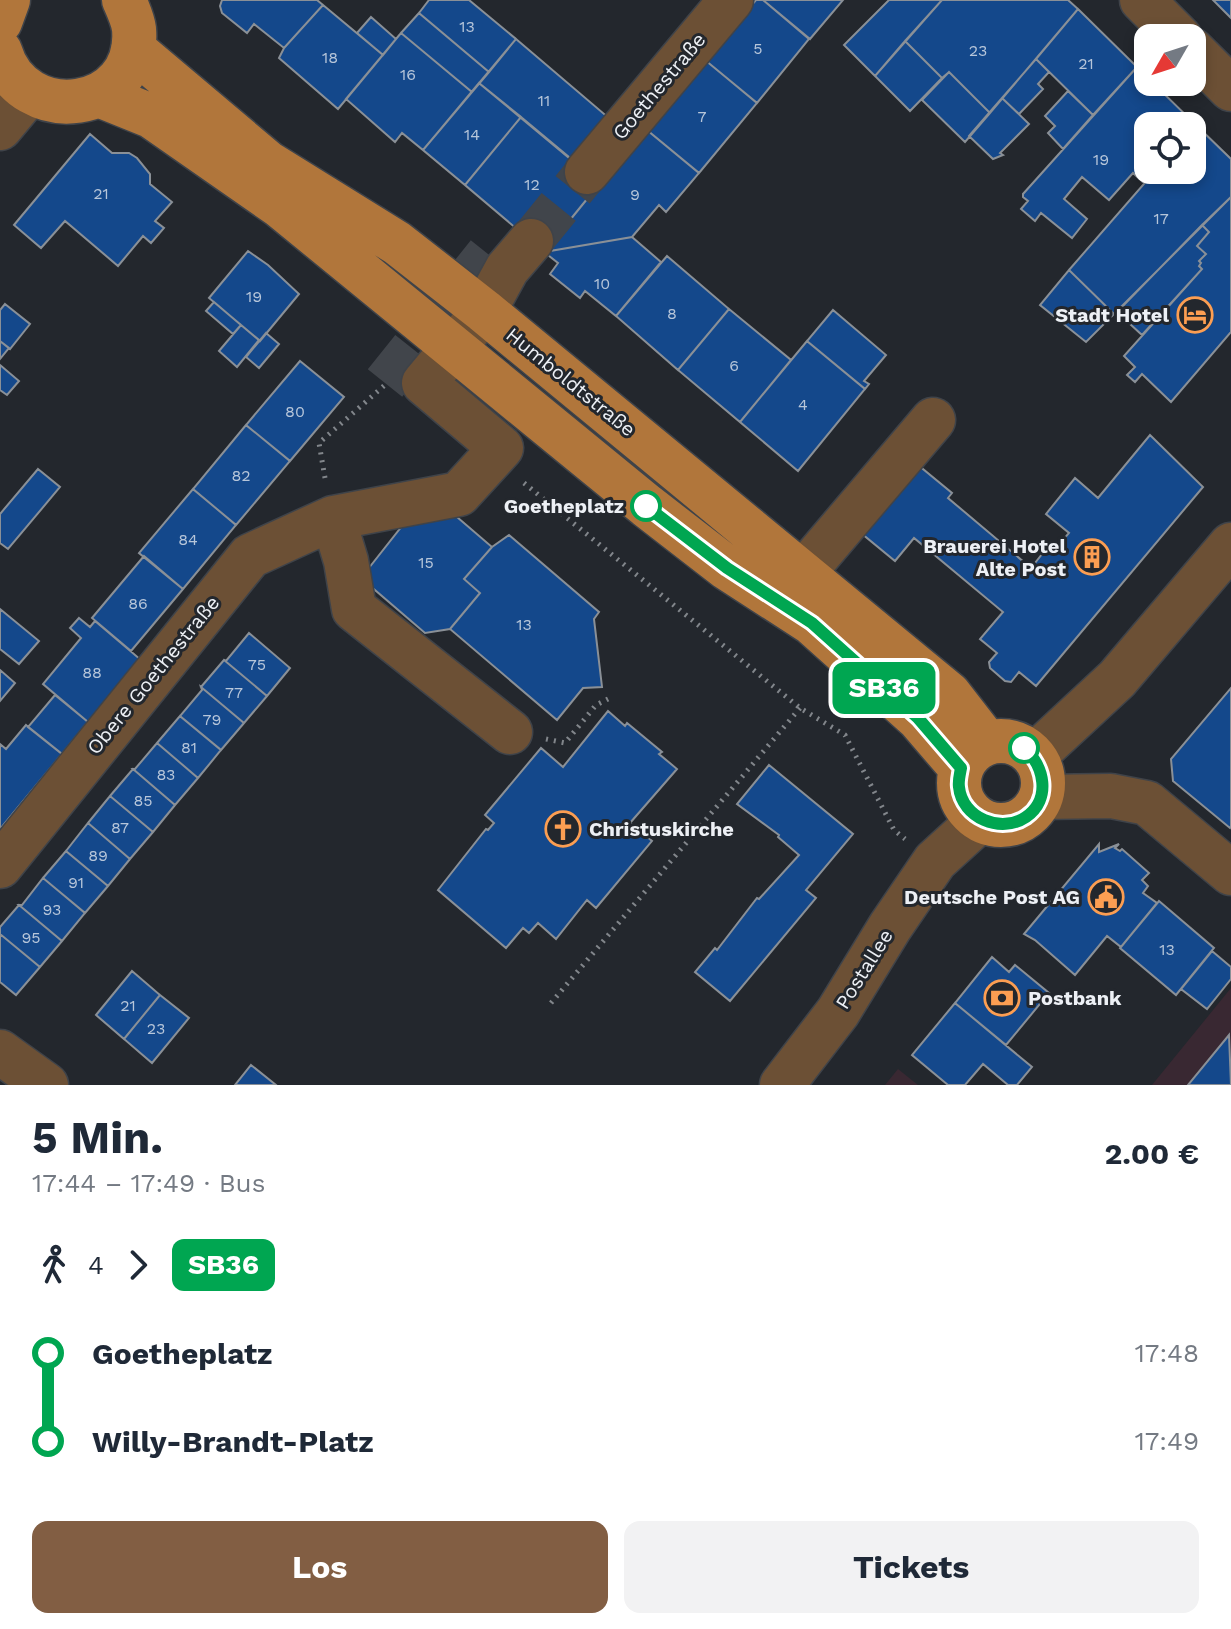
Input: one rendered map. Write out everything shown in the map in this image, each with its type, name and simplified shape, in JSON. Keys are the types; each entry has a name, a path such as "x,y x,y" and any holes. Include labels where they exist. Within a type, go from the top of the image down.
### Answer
{"main road":[{"path":"2,18 12,77 30,92 59,103 79,102 99,95 126,70 133,49 134,28 124,0"},
{"name":"Humboldtstraße","path":"133,49 268,163 397,243 484,311 949,694 974,756"},
{"path":"99,95 151,116 280,206 692,542 812,623 918,718 974,756"},
{"path":"1004,741 1021,745 1038,776 1027,816 1004,825 980,820 966,806 959,788 974,756 1004,741"}],"street":[{"name":"Goethestraße","path":"587,172 731,0"},
{"path":"1142,0 1166,24"},
{"path":"1206,64 1231,89"},
{"path":"0,128 30,92"},
{"path":"510,732 354,609 346,561 333,518 459,494 501,448 424,383 484,311 507,269 531,241"},
{"path":"803,573 933,420"},
{"name":"Obere Goethestraße","path":"0,866 250,556 333,518"},
{"path":"1231,545 1038,776 1147,803 1231,873"},
{"name":"Postallee","path":"782,1085 838,1012 935,861 980,820"},
{"path":"0,1052 46,1085"}],"path":[{"path":"333,518 319,443 385,383"},
{"path":"493,457 800,708 845,735 894,830 935,861"},
{"path":"510,732 565,743 596,705 612,697"},
{"path":"551,1003 800,708"}],"shaded area":[{"path":"1231,988 1231,1085 1152,1085"},
{"path":"898,1069 918,1085 885,1085"}],"building":[{"path":"222,0 317,0 323,5 284,48 254,24 247,33 222,13"},
{"path":"429,0 469,0 516,39 489,72 419,13"},
{"path":"756,0 763,0 809,39 757,103 705,60"},
{"path":"763,0 843,0 810,39"},
{"path":"889,0 942,0 875,76 844,45"},
{"path":"942,0 1068,0 1078,9 990,113 949,72 942,78 905,41"},
{"path":"1213,0 1231,0 1231,18"},
{"path":"323,5 383,55 338,109 279,58 284,48"},
{"path":"1078,9 1134,64 1134,70 1093,115 1036,59"},
{"path":"419,13 489,72 472,92 401,33"},
{"path":"371,17 396,39 383,55 357,33"},
{"path":"401,33 472,92 423,150 402,133 395,142 346,99"},
{"path":"516,39 610,119 574,162 479,83"},
{"path":"905,41 942,78 910,111 875,76"},
{"path":"1036,59 1049,72 1038,84 1043,89 1019,114 1002,98"},
{"path":"705,60 757,103 699,173 647,130"},
{"path":"1134,70 1134,96 1166,96 1183,112 1134,112 1134,174 1109,200 1082,177 1064,199 1087,219 1072,238 1041,213 1035,221 1021,209 1028,201 1023,194"},
{"path":"949,72 990,113 965,142 922,100"},
{"path":"479,83 521,117 465,185 423,150"},
{"path":"1068,91 1093,115 1063,149 1048,133 1055,126 1045,116"},
{"path":"1002,98 1029,124 1000,153 1003,155 993,159 969,136"},
{"path":"521,117 600,183 544,252 465,185"},
{"path":"647,130 699,173 666,212 659,205 632,237 544,252 631,145"},
{"path":"90,134 112,153 129,153 137,158 150,174 150,184 172,202 155,221 164,228 151,243 143,236 118,266 65,221 41,248 14,225"},
{"path":"1206,135 1231,159 1231,197 1114,314 1069,270 1144,184 1206,184"},
{"name":"Stadt Hotel","path":"1231,197 1231,332 1171,402 1142,374 1135,382 1127,375 1135,367 1124,356 1202,269 1199,261 1206,254 1197,246 1209,232 1202,225"},
{"path":"1202,225 1209,232 1197,246 1206,254 1199,261 1202,269 1142,335 1117,312"},
{"path":"632,237 661,262 616,316 585,291 580,298 550,274 558,263 544,252"},
{"path":"248,251 299,294 260,341 209,298"},
{"path":"667,256 729,309 678,370 616,316"},
{"path":"1069,270 1114,314 1086,342 1040,305"},
{"path":"214,302 241,325 233,334 206,311"},
{"path":"5,304 30,324 10,349 0,341 0,310"},
{"path":"729,309 791,360 740,422 678,370"},
{"path":"833,310 886,355 864,381 869,384 865,389 807,341"},
{"path":"241,325 259,340 237,367 219,351"},
{"path":"266,333 279,344 259,368 246,357"},
{"path":"0,341 9,348 0,359"},
{"path":"807,341 865,389 798,471 740,422"},
{"path":"300,361 344,397 290,461 246,425"},
{"path":"0,365 19,381 7,395 0,390"},
{"path":"246,425 290,461 236,525 193,489"},
{"name":"Brauerei Hotel Alte Post","path":"1150,435 1203,487 1036,686 1019,672 1011,682 1005,681 990,668 989,662 997,653 980,639 1003,612 914,538 895,561 861,533 918,465 952,493 948,498 1031,568 1046,549 1052,553 1069,533 1046,514 1075,478 1098,498"},
{"path":"38,469 60,487 8,549 0,543 0,514"},
{"path":"193,489 236,525 183,589 139,553"},
{"path":"443,505 492,547 464,579 480,593 450,629 425,633 361,578 417,507"},
{"path":"509,535 599,612 594,619 602,687 583,688 557,720 450,629 480,593 464,579 492,547"},
{"path":"144,556 183,589 131,651 92,618"},
{"path":"0,609 39,641 19,664 0,649"},
{"path":"79,618 90,627 95,621 141,660 88,722 43,684 81,638 70,628"},
{"path":"249,633 290,668 267,696 224,660"},
{"path":"224,660 267,696 244,723 201,687"},
{"path":"0,670 15,683 0,701"},
{"path":"201,687 244,723 221,750 180,716 202,690"},
{"path":"1231,688 1230,828 1173,781 1171,759"},
{"path":"55,695 88,722 62,754 28,727"},
{"name":"Christuskirche","path":"608,711 662,752 659,754 677,769 630,823 652,841 596,908 587,900 556,939 538,923 529,933 523,928 506,948 438,890 494,823 485,815 541,748 563,767"},
{"path":"180,716 221,750 198,778 157,743"},
{"path":"26,725 62,754 0,829 0,744 6,749"},
{"path":"157,743 198,778 175,805 133,769"},
{"path":"769,765 853,834 806,890 816,898 730,1001 695,972 715,948 717,950 757,898 799,855 779,835 737,804"},
{"path":"133,769 175,805 153,832 110,796"},
{"path":"110,796 153,832 130,859 88,823"},
{"path":"88,823 130,859 108,886 66,851"},
{"path":"1099,844 1099,852 1119,844 1115,848 1122,849 1149,873 1142,880 1148,886 1143,893 1157,903 1121,947 1107,936 1075,975 1024,934"},
{"path":"66,851 108,886 85,913 43,878"},
{"path":"43,878 85,913 62,941 19,905"},
{"path":"1159,901 1214,948 1176,995 1120,948"},
{"path":"19,905 62,941 40,967 0,934 0,927"},
{"path":"0,934 40,967 16,995 0,982"},
{"path":"1212,951 1231,967 1231,979 1207,1009 1181,989"},
{"name":"Postbank","path":"992,957 1009,972 1015,965 1049,993 1006,1045 955,1003"},
{"path":"132,971 160,995 124,1039 96,1015"},
{"path":"160,995 189,1018 152,1063 124,1039"},
{"path":"955,1003 1032,1067 1017,1085 1008,1085 983,1064 965,1085 948,1085 912,1055"},
{"path":"1229,1035 1231,1085 1188,1085"},
{"path":"251,1065 276,1085 235,1085"}],"tunnel":[{"path":"531,241 587,172"},
{"path":"385,383 488,254"}],"bus line":[{"name":"SB36","path":"646,506 727,568 812,623 918,718 961,768 959,788 966,806 980,820 1004,825 1027,816 1041,797 1043,776 1034,756 1024,748"}],"place":[{"name":"Stadt Hotel","path":"1195,315"},
{"name":"Goetheplatz","path":"646,506"},
{"name":"Brauerei Hotel Alte Post","path":"1092,557"},
{"name":"Christuskirche","path":"563,829"},
{"name":"Deutsche Post AG","path":"1106,897"},
{"name":"Postbank","path":"1002,998"}]}
